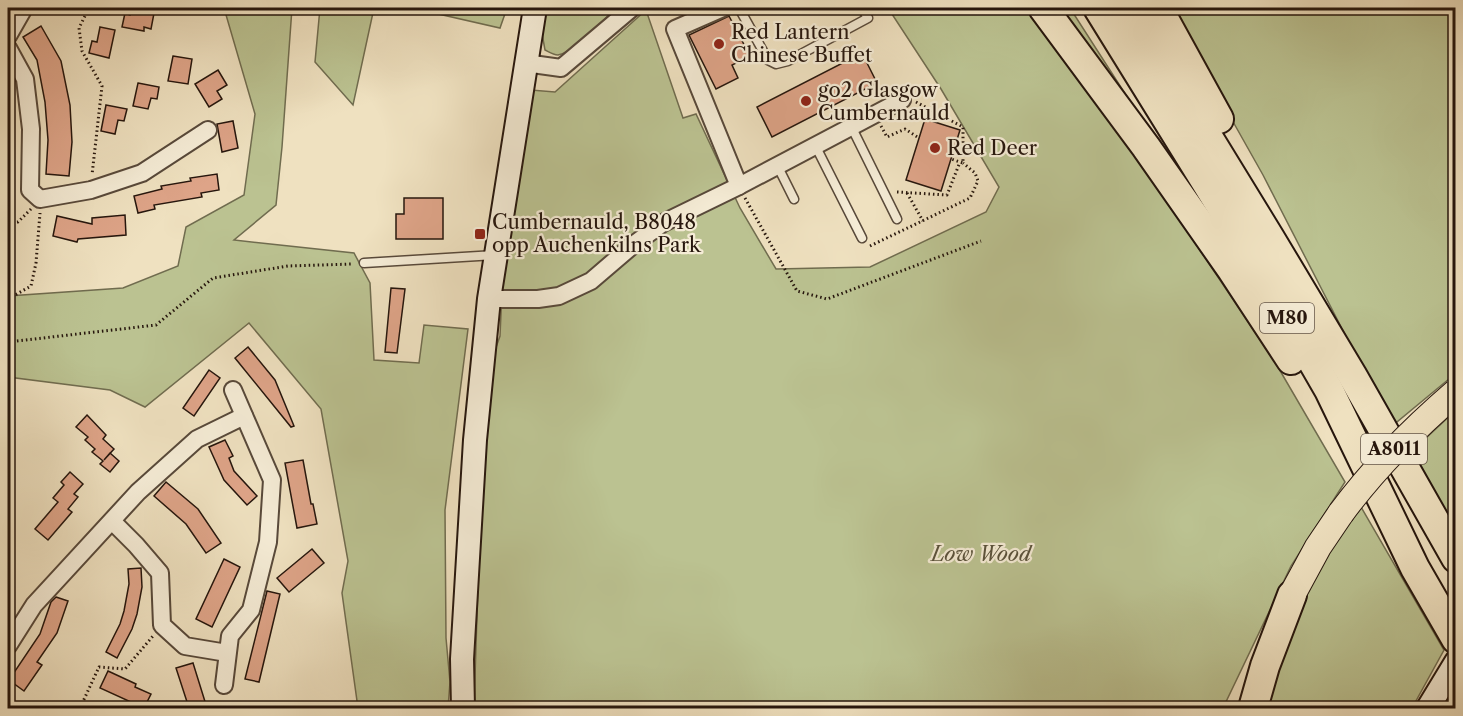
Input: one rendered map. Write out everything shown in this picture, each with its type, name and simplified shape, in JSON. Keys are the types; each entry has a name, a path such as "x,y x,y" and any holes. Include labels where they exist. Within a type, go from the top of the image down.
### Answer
{"highway":[{"path":"1043,8 1146,147 1232,270 1311,391 1415,568"},
{"name":"M80","path":"1098,8 1245,245 1329,390 1415,568 1455,639"},
{"name":"M80","path":"1129,8 1200,120 1352,375 1455,558"},
{"path":"1158,8 1201,85 1352,375"},
{"path":"1253,708 1265,666 1292,595"}],"main road":[{"path":"463,708 462,659 475,440 489,299 535,8"},
{"name":"A8011","path":"1292,595 1318,547 1357,491 1395,449 1455,392"},
{"path":"1238,708 1292,595"},
{"path":"1428,708 1455,662"}],"street":[{"path":"8,36 24,8"},
{"path":"525,63 561,68 632,8"},
{"path":"723,8 675,29 739,186"},
{"path":"8,48 25,79 31,129 30,190 40,199 91,190 142,173 208,130"},
{"path":"489,299 538,299 559,296 591,281 663,223 739,186 902,100"},
{"path":"224,685 230,636 251,610 268,542 272,480 233,390"},
{"path":"8,646 34,605 138,492 197,439 244,416"},
{"path":"112,521 160,573 162,625 185,646 227,653"}],"lane":[{"path":"739,8 768,60 776,64 788,61 868,18 862,8"},
{"path":"851,126 897,219"},
{"path":"815,145 862,238"},
{"path":"777,165 794,199"},
{"path":"364,263 495,255"}],"path":[{"path":"88,8 79,28 82,51 102,86 91,190"},
{"path":"883,191 947,195 962,162 963,127 908,97 902,100"},
{"path":"875,114 887,137 905,129 919,138"},
{"path":"862,238 865,248 970,198 978,182 975,173 962,162 951,159"},
{"path":"739,186 797,291 827,299 981,241"},
{"path":"907,193 923,221"},
{"path":"8,223 18,222 40,199"},
{"path":"8,299 31,286 36,263 40,199"},
{"path":"8,342 156,325 213,278 288,266 364,263"},
{"path":"80,708 99,667 124,669 162,625"}],"green space":[{"path":"224,8 292,8 276,205 234,240 354,253 370,283 374,360 419,363 424,325 468,329 445,510 446,638 450,682 448,708 358,708 342,593 348,561 321,409 249,323 145,407 110,390 8,377 8,296 123,288 178,266 186,227 244,195 255,114"},
{"path":"320,8 374,8 353,105 315,62"},
{"path":"412,8 507,8 500,28"},
{"path":"544,8 616,8 580,42 565,53 558,55 545,50 541,28"},
{"name":"Low Wood","path":"888,8 1025,8 1124,137 1275,362 1345,482 1291,566 1223,708 474,708 483,429 494,353 500,336 502,291 531,90 555,92 646,10 683,118 696,114 740,208 776,269 870,267 986,212 999,187 941,89"},
{"path":"1050,8 1070,8 1160,148"},
{"path":"1169,8 1455,8 1455,374 1392,426 1263,175"},
{"path":"1455,411 1455,542 1409,454"},
{"path":"1361,507 1444,650 1412,708 1263,708 1299,599 1344,528"}],"building":[{"path":"132,8 155,8 151,29 144,27 144,31 122,27 125,13 130,15"},
{"name":"Red Lantern Chinese Buffet","path":"729,16 750,56 732,65 738,78 716,89 689,35"},
{"path":"41,26 61,61 70,105 72,142 69,176 46,174 48,140 45,102 37,60 23,37"},
{"path":"100,27 115,30 109,58 89,53 92,41 97,42"},
{"name":"go2 Glasgow Cumbernauld","path":"862,53 877,83 772,137 757,107"},
{"path":"173,56 192,59 188,84 168,81"},
{"path":"218,70 227,85 217,91 222,99 209,107 195,84"},
{"path":"138,83 159,87 157,99 151,98 148,109 133,106"},
{"path":"106,105 127,109 124,121 118,120 115,134 101,131"},
{"name":"Red Deer","path":"925,119 960,130 941,191 906,180"},
{"path":"233,121 238,148 222,152 217,124"},
{"path":"217,174 219,190 201,193 202,197 154,205 155,209 138,213 134,196 162,189 161,186 191,181 190,178"},
{"path":"404,198 443,198 443,239 396,239 396,214 404,214"},
{"path":"125,215 126,235 78,239 77,242 53,236 57,216 92,224 92,218"},
{"path":"391,288 405,289 397,353 385,352"},
{"path":"248,347 275,380 294,426 291,427 235,358"},
{"path":"209,370 220,378 194,416 183,408"},
{"path":"87,415 106,435 103,439 114,449 110,453 119,461 110,472 100,464 103,461 92,452 95,449 85,440 88,437 76,427"},
{"path":"225,440 233,456 229,458 234,471 257,496 247,505 224,480 209,447"},
{"path":"303,460 317,524 297,528 285,463"},
{"path":"70,472 83,484 74,494 78,497 68,509 72,512 48,540 35,529 58,502 53,498 64,485 61,482"},
{"path":"166,482 198,509 221,543 206,553 186,524 154,496"},
{"path":"312,549 324,563 289,592 277,578"},
{"path":"224,559 240,567 212,627 196,619"},
{"path":"141,568 142,587 137,614 117,658 106,652 124,611 129,584 128,569"},
{"path":"267,591 280,594 259,682 245,679"},
{"path":"56,597 68,601 57,633 37,662 42,665 24,691 9,680 40,634 51,602"},
{"path":"193,663 207,708 189,708 176,668"},
{"path":"108,671 151,694 144,708 100,688"}],"place":[{"name":"Red Lantern Chinese Buffet","path":"719,44"},
{"name":"go2 Glasgow Cumbernauld","path":"806,101"},
{"name":"Red Deer","path":"935,148"},
{"name":"Cumbernauld, B8048 opp Auchenkilns Park","path":"480,234"}]}
